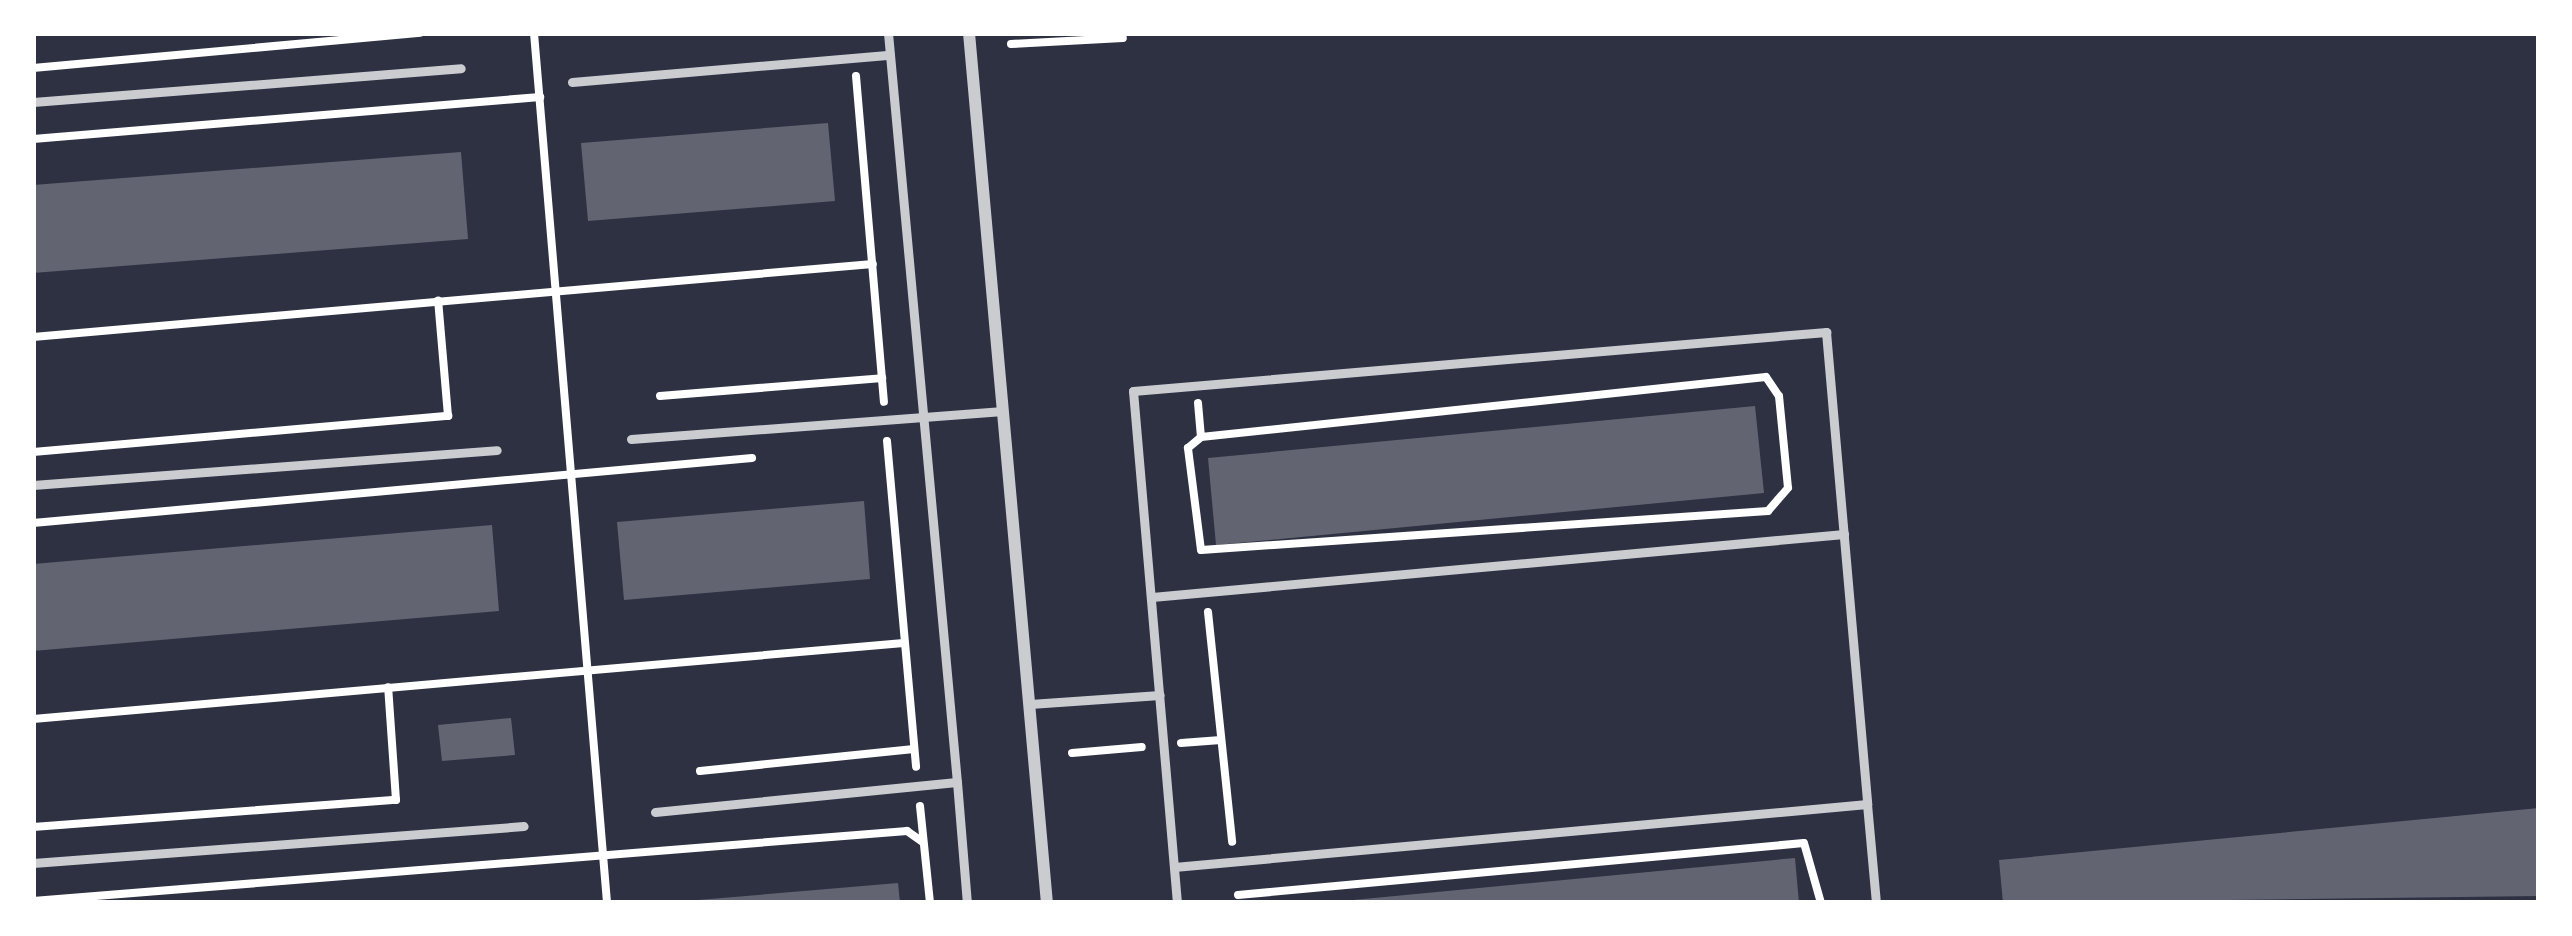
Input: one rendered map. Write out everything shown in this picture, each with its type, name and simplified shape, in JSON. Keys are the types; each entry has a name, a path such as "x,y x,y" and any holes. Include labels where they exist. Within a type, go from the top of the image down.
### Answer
{"street":[{"path":"969,33 1046,903"}],"lane":[{"path":"888,33 928,416 968,903"},
{"path":"572,82 890,55"},
{"path":"33,103 461,68"},
{"path":"1177,903 1133,391 1826,332 1876,903"},
{"path":"631,439 1003,412"},
{"path":"33,485 497,451"},
{"path":"1152,597 1844,534"},
{"path":"1030,704 1160,695"},
{"path":"655,812 957,782"},
{"path":"1174,867 1867,804"},
{"path":"33,863 524,826"}],"path":[{"path":"33,68 420,33"},
{"path":"534,33 607,903"},
{"path":"1011,44 1123,38"},
{"path":"854,58 930,903"},
{"path":"33,140 540,98"},
{"path":"33,337 873,264"},
{"path":"33,452 448,416 438,300"},
{"path":"1766,377 1778,396 1788,488 1768,511 1214,554 1201,550 1188,448 1201,437 1766,377"},
{"path":"660,396 882,378"},
{"path":"867,446 888,456"},
{"path":"33,523 776,455"},
{"path":"1214,554 1205,592 1238,899 1804,843 1821,903"},
{"path":"33,719 904,643"},
{"path":"33,827 396,800 388,687"},
{"path":"700,771 914,749"},
{"path":"33,901 907,832 923,842"}],"building":[{"path":"828,123 835,201 588,221 581,143"},
{"path":"461,152 468,239 33,273 33,185"},
{"path":"1755,406 1764,493 1216,545 1208,458"},
{"path":"864,501 870,579 624,600 617,522"},
{"path":"492,525 499,611 33,651 33,564"},
{"path":"511,718 515,755 442,761 438,725"},
{"path":"2539,808 2539,896 2003,903 1999,860"},
{"path":"1795,858 1799,903 1353,900"},
{"path":"898,883 900,903 698,903 698,900"}]}
